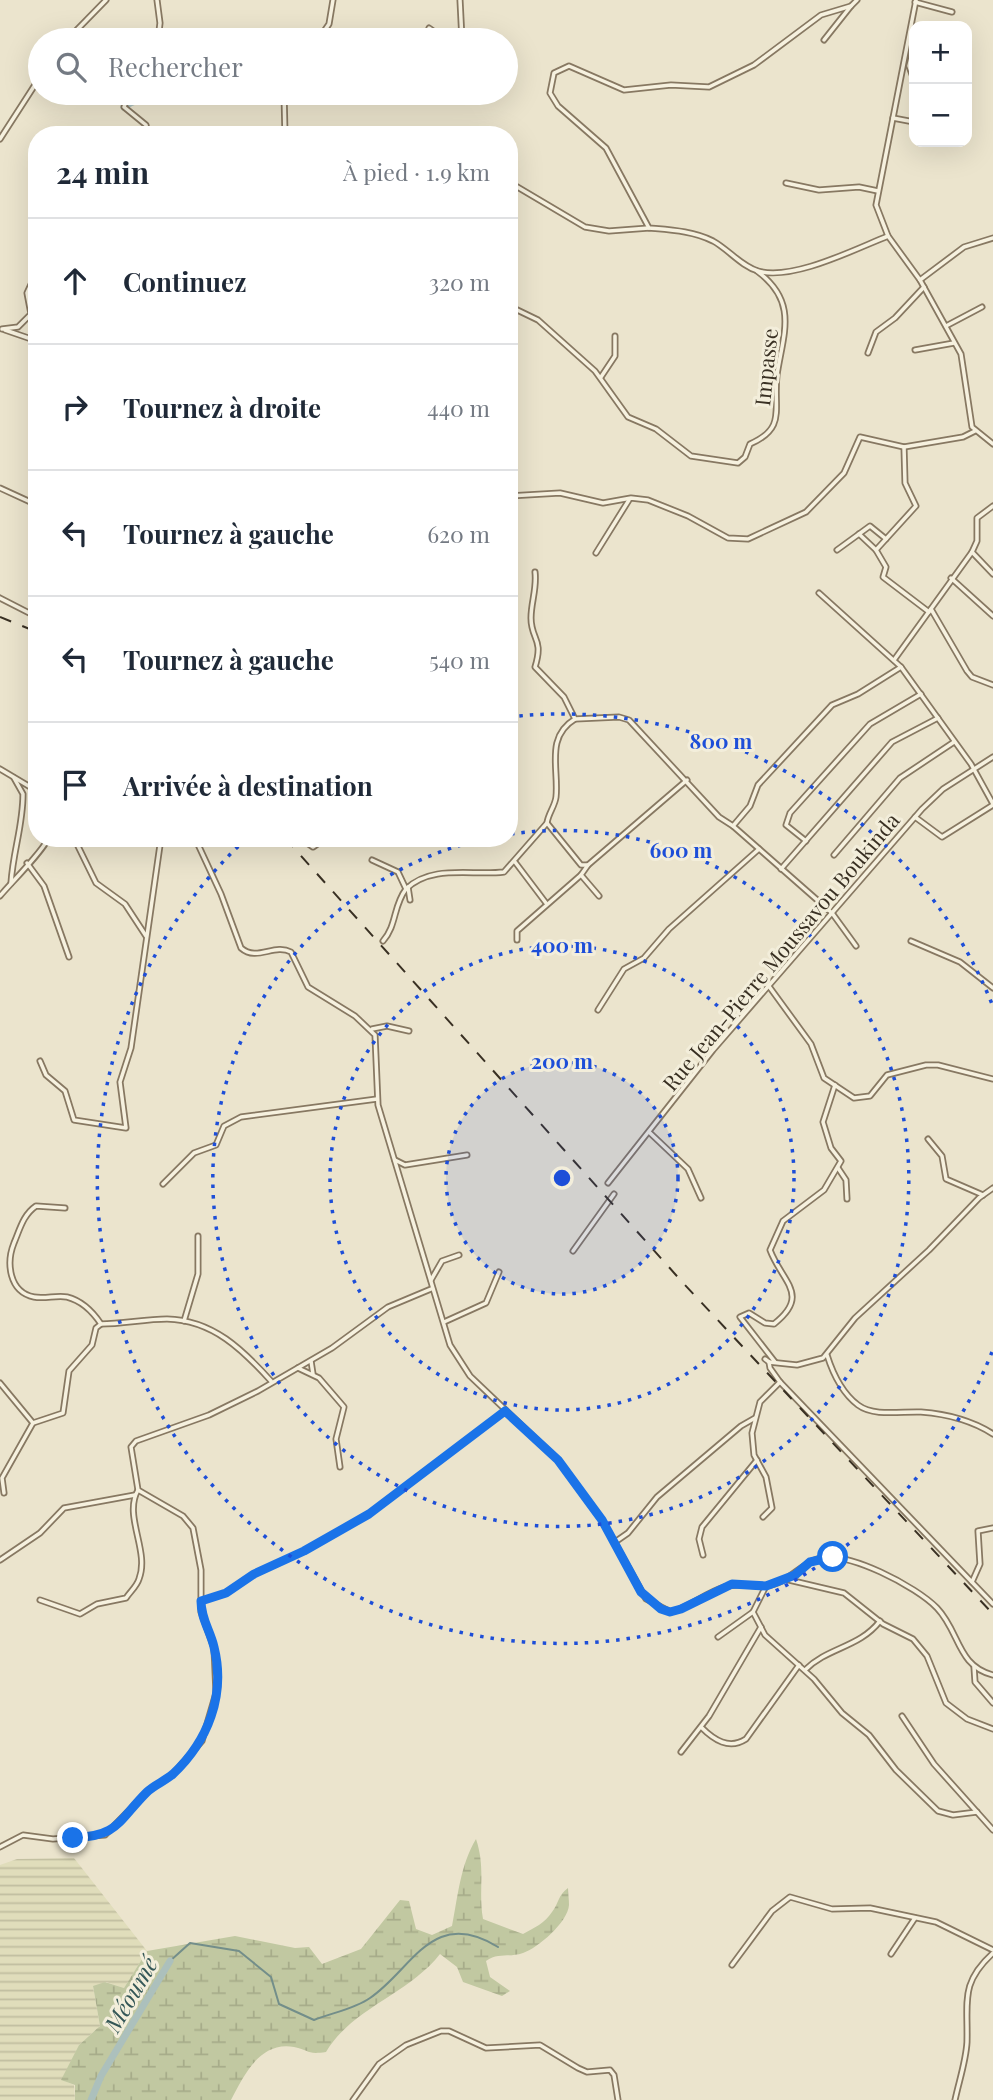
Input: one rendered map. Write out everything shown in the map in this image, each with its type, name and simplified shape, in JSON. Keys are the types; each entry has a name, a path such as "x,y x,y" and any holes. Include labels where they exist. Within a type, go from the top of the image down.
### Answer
{"street":[{"path":"79,28 107,0"},
{"path":"158,28 159,0"},
{"path":"326,28 333,0"},
{"path":"460,0 461,28"},
{"path":"824,40 857,0"},
{"path":"952,12 915,1 878,191 877,211 888,236 920,280 955,342 964,365 970,417 975,431 993,444"},
{"path":"649,228 606,148 553,100 550,86 554,73 564,67 575,67 624,90 671,85 709,87 754,65 821,15 851,6"},
{"path":"0,139 28,96"},
{"path":"125,105 146,126"},
{"path":"284,105 285,126"},
{"path":"893,118 909,121"},
{"path":"786,183 819,190 859,187 878,191"},
{"path":"518,187 586,227 608,231 649,228 677,230 712,241 757,271 806,267 888,236"},
{"path":"920,280 964,247 993,238"},
{"name":"Impasse","path":"518,311 546,326 601,377 624,415 656,429 691,456 741,462 750,444 761,440 773,427 777,376 786,334 783,304 768,280 757,271"},
{"path":"868,352 876,332 895,318 924,287"},
{"path":"946,326 982,307"},
{"path":"1,329 18,327 28,317"},
{"path":"1,329 28,338"},
{"path":"601,377 615,356 615,336"},
{"path":"915,350 955,342"},
{"path":"518,496 571,493 603,503 631,498 660,503 728,538 748,539 806,512 844,473 860,437 904,447 963,437 975,431"},
{"path":"876,550 916,506 905,483 904,447"},
{"path":"0,488 28,501"},
{"path":"596,553 631,498"},
{"path":"894,660 909,635 930,611 972,552 977,541 977,518 993,506"},
{"path":"837,550 871,526 886,539"},
{"path":"859,534 876,550 886,567 883,578 930,611 972,677 993,685"},
{"path":"972,552 993,574"},
{"path":"535,572 537,590 531,621 541,648 535,667 560,692 575,719"},
{"path":"951,578 993,616"},
{"path":"819,593 901,667 974,769 993,805 942,837 915,817"},
{"path":"0,598 28,612"},
{"path":"733,826 750,806 758,785 832,705 858,694 901,667"},
{"path":"806,841 786,825 790,813 870,724 921,694"},
{"path":"383,941 390,933 395,906 407,888 420,878 445,873 502,873 515,862 547,823 556,798 553,755 562,732 575,719 619,717 629,720 719,817 733,826 832,913 856,946"},
{"path":"781,869 892,742 938,718"},
{"path":"834,855 900,778 954,742"},
{"name":"Rue Jean-Pierre Moussavou Boukinda","path":"608,1183 768,985 915,817 943,789 993,757"},
{"path":"0,769 28,786"},
{"path":"11,883 23,824 20,807 23,794 14,778"},
{"path":"517,940 517,931 588,865 687,780"},
{"path":"547,823 581,865 582,873 599,896"},
{"path":"0,896 44,847"},
{"path":"78,847 96,883 125,904 148,937"},
{"path":"40,1061 47,1075 65,1091 74,1120 126,1128 120,1082 131,1048 159,847"},
{"path":"199,847 221,894 241,948 255,954 278,948 291,952 308,987 372,1029 377,1040 377,1099 431,1280 431,1289 450,1345 463,1368 558,1460 615,1542 641,1592 661,1609 670,1612 732,1584 766,1586 787,1579 820,1558 833,1557 864,1566 917,1592 939,1610 957,1644 974,1667 993,1675"},
{"path":"598,1010 624,969 644,958 669,929 759,849"},
{"path":"372,860 398,872 410,900"},
{"path":"515,862 547,903"},
{"path":"27,863 44,886 69,957"},
{"path":"581,865 588,865"},
{"path":"911,941 960,962 970,973 993,988"},
{"path":"768,985 806,1035 824,1078 854,1098 865,1098 874,1092 881,1079 887,1075 926,1065 938,1065 993,1079"},
{"path":"372,1029 387,1026 409,1031"},
{"path":"775,1362 743,1325 740,1317 749,1313 765,1324 774,1325 792,1308 793,1299 787,1280 771,1250 783,1221 824,1190 838,1168 841,1157 831,1148 823,1122 835,1085"},
{"path":"163,1184 194,1153 216,1145 224,1126 241,1116 377,1099"},
{"path":"649,1132 688,1169 701,1198"},
{"path":"928,1139 942,1156 946,1179 983,1195"},
{"path":"395,1160 405,1165 467,1156"},
{"path":"400,1174 405,1165"},
{"path":"838,1168 846,1180 847,1199"},
{"path":"993,1188 855,1318 827,1355 819,1361 803,1364 767,1361 780,1382 993,1604"},
{"path":"573,1251 614,1194"},
{"path":"65,1208 36,1206 30,1210 12,1248 10,1275 22,1292 35,1297 68,1297 86,1306 101,1324"},
{"path":"184,1321 198,1274 198,1236"},
{"path":"431,1280 442,1261 459,1255"},
{"path":"444,1322 486,1303 499,1272"},
{"path":"40,1600 80,1614 97,1604 126,1598 139,1580 141,1567 137,1493 131,1447 136,1441 209,1415 311,1361 388,1307 431,1289"},
{"path":"4,1493 2,1478 33,1423 63,1413 69,1371 81,1361 92,1345 96,1328 101,1324 184,1321 210,1328 245,1352 271,1381"},
{"path":"827,1355 838,1381 860,1407 875,1411 944,1416 981,1426 993,1434"},
{"path":"311,1361 313,1374"},
{"path":"298,1368 324,1382 344,1407 336,1439 340,1467"},
{"path":"763,1517 772,1508 766,1477 757,1460 752,1433 764,1397 780,1382"},
{"path":"0,1383 33,1423"},
{"path":"201,1601 226,1593 254,1574 304,1551 369,1514 505,1411"},
{"path":"615,1542 628,1532 657,1497 741,1426 755,1418"},
{"path":"703,1555 699,1539 702,1527 757,1460"},
{"path":"0,1560 40,1533 64,1508 137,1493 177,1511 191,1523 201,1570 203,1620 214,1648 216,1693 202,1741 172,1775 149,1790 105,1835 53,1839 23,1835 0,1847"},
{"path":"971,1582 980,1563 978,1531 993,1528"},
{"path":"787,1579 844,1593 920,1647 940,1691 956,1712 993,1729"},
{"path":"718,1637 753,1612 766,1586"},
{"path":"753,1612 761,1627 805,1670 842,1713 869,1735 896,1770 938,1811 953,1815 977,1812"},
{"path":"805,1670 822,1655 861,1640 880,1621"},
{"path":"681,1752 701,1727 761,1627"},
{"path":"701,1727 718,1741 738,1744 746,1739 799,1665"},
{"path":"974,1667 975,1682 993,1703"},
{"path":"902,1716 921,1748 993,1830"},
{"path":"732,1965 772,1911 790,1896 832,1909 870,1908 950,1927 993,1952 981,1964 967,1990 967,2043 955,2100"},
{"path":"891,1954 915,1918"},
{"path":"354,2100 379,2064 407,2045 441,2031 449,2031 486,2048 541,2045 578,2068 587,2071 610,2070 614,2075 618,2100"}],"shaded area":[{"path":"74,1858 147,1951 124,1988 106,1982 93,1987 100,2026 79,2045 62,2080 74,2085 75,2100 0,2100 0,1865 17,1859"}],"green space":[{"path":"476,1839 481,1860 483,1919 523,1934 546,1919 568,1888 567,1912 544,1940 523,1953 486,1961 490,1977 510,1991 502,1996 463,1982 457,1967 440,1954 413,1980 350,2024 326,2052 311,2053 294,2047 282,2047 263,2055 248,2071 231,2100 75,2100 75,2085 61,2080 79,2045 100,2026 93,1986 105,1982 124,1988 147,1951 235,1936 295,1948 309,1947 322,1964 361,1949 400,1900 409,1901 416,1929 432,1935 452,1926 463,1870"}],"waterway":[{"path":"124,107 128,105"},
{"name":"Méoumé","path":"170,1961 190,1943 239,1951 271,1977 279,2004 314,2020 364,2002 385,1986 425,1947 440,1938 456,1934 475,1936 498,1947"},
{"name":"Méoumé","path":"91,2100 101,2076 170,1961"}],"railway":[{"path":"0,617 28,628"},
{"path":"293,847 684,1284 993,1614"}],"route":[{"path":"73,1838 92,1838 109,1832 149,1790 172,1775 202,1741 216,1703 216,1665 214,1648 201,1612 201,1601 226,1593 254,1574 304,1551 369,1514 435,1466 444,1455 479,1428 505,1411 539,1439 558,1460 602,1520 641,1592 652,1605 670,1612 723,1587 732,1584 766,1586 795,1575 810,1562 833,1557"}]}
